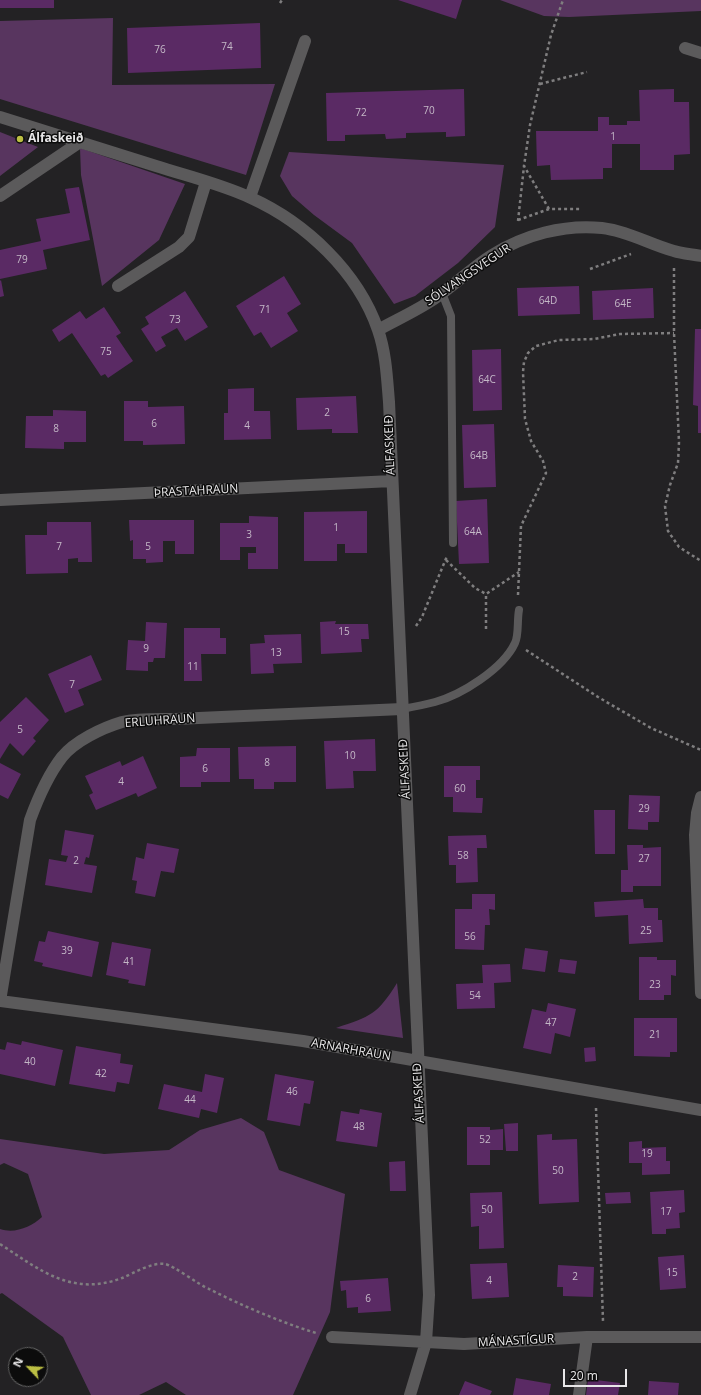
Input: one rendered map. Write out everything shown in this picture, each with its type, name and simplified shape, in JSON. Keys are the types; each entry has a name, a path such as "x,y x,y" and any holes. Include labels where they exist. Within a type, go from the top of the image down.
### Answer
{"street":[{"path":"250,197 305,41"},
{"path":"685,48 701,53"},
{"name":"ÁLFASKEIÐ","path":"0,117 250,197 290,220 326,251 356,288 378,330 388,379 429,1295 426,1342 410,1395"},
{"path":"0,196 80,142"},
{"path":"118,286 179,247 189,237 206,182"},
{"name":"SÓLVANGSVEGUR","path":"378,330 442,293 491,256 511,244 548,232 579,228 602,228 625,232 674,251 701,256"},
{"name":"ÞRASTAHRAUN","path":"0,500 392,481"},
{"name":"ERLUHRAUN","path":"0,1001 30,820 39,797 62,757 81,741 122,722 151,719 184,719 402,709"},
{"path":"701,797 697,813 695,836 701,993"},
{"name":"ARNARHRAUN","path":"0,1001 303,1041 701,1110"},
{"name":"MÁNASTÍGUR","path":"332,1337 464,1344 587,1337 701,1337"},
{"path":"579,1395 587,1337"}],"lane":[{"path":"442,293 451,316 453,543"},
{"path":"402,709 436,702 469,686 502,662 515,643 518,610"}],"path":[{"path":"511,244 518,220 530,125 551,36 563,0"},
{"path":"540,84 587,72"},
{"path":"518,220 549,209 524,166"},
{"path":"590,269 658,244"},
{"path":"674,251 674,333 679,442 678,463 670,485 665,506 668,531 679,547 701,561"},
{"path":"518,610 518,572 521,526 546,473 543,461 531,441 525,419 523,372 524,362 528,353 536,346 559,340 588,339 620,334 674,333"},
{"path":"399,650 422,617 453,543"},
{"path":"446,560 476,588 486,594"},
{"path":"486,594 518,572"},
{"path":"486,594 486,629"},
{"path":"515,643 651,728 701,750"},
{"path":"596,1124 603,1337"},
{"path":"0,1244 40,1270 69,1283 101,1283 117,1280 155,1265 165,1264 228,1298 314,1333 332,1337"}],"shaded area":[{"path":"500,0 701,0 701,11 569,17 544,16"},
{"path":"113,18 112,85 275,84 246,175 0,99 0,21"},
{"path":"0,132 38,147 0,176"},
{"path":"80,148 185,184 159,240 102,286 81,175"},
{"path":"289,152 504,165 495,227 458,263 415,296 394,304 352,243 314,215 292,196 280,176"},
{"path":"397,983 403,1038 336,1028 372,1013 384,1002"},
{"path":"241,1118 264,1132 279,1170 345,1194 330,1312 293,1395 186,1395 166,1382 139,1395 91,1395 63,1337 2,1293 0,1294 0,1229 11,1231 22,1229 33,1224 42,1217 28,1174 4,1163 0,1165 0,1139 104,1154 169,1150 200,1130"}],"building":[{"path":"0,0 54,0 54,8 0,8"},
{"path":"398,0 462,0 456,19"},
{"path":"260,23 261,68 128,73 127,28"},
{"path":"464,89 465,136 446,137 446,132 406,133 406,138 386,139 385,134 345,135 345,141 327,141 326,93"},
{"path":"674,89 674,102 689,102 690,154 674,155 674,170 640,170 640,144 612,144 612,168 603,168 603,179 551,180 550,165 537,166 536,131 598,131 598,117 609,117 609,125 627,125 627,121 640,121 639,90"},
{"path":"79,187 90,240 43,250 47,269 0,279 0,250 41,241 36,219 70,213 65,189"},
{"path":"284,276 301,304 287,313 298,331 271,348 261,332 254,336 236,306"},
{"path":"1,280 4,296 0,297 0,281"},
{"path":"579,286 580,314 518,316 517,288"},
{"path":"653,288 654,318 593,320 592,291"},
{"path":"185,291 208,327 185,341 177,328 161,337 166,346 156,352 141,329 149,324 145,317"},
{"path":"104,307 121,333 116,336 133,361 108,378 105,374 101,376 72,333 59,342 52,330 80,311 86,319"},
{"path":"695,329 701,329 701,433 698,433 698,406 693,405"},
{"path":"501,349 502,410 473,411 472,350"},
{"path":"254,388 254,411 270,411 271,439 224,440 224,413 228,413 228,389"},
{"path":"356,396 358,433 332,433 332,429 297,430 296,398"},
{"path":"124,401 148,401 148,407 184,406 185,444 143,445 143,441 124,441"},
{"path":"53,410 86,411 86,442 64,442 64,449 25,448 26,416 53,416"},
{"path":"494,424 496,487 464,488 462,425"},
{"path":"487,499 489,563 459,564 456,501"},
{"path":"367,511 367,553 345,553 345,544 337,544 337,561 304,561 304,512"},
{"path":"249,516 278,517 278,569 248,569 248,553 256,553 256,547 240,547 240,560 220,560 220,523 249,523"},
{"path":"129,520 194,520 194,554 175,554 175,541 163,541 163,562 146,563 146,559 133,559 133,540 130,541"},
{"path":"47,522 91,522 92,562 78,562 78,558 68,559 68,573 26,574 25,535 47,535"},
{"path":"336,621 335,624 368,624 369,639 361,639 362,652 321,654 320,622"},
{"path":"146,622 167,623 165,658 154,658 153,662 148,662 148,671 126,670 128,640 145,641"},
{"path":"184,628 220,628 220,638 226,638 226,654 201,654 202,681 184,681"},
{"path":"301,634 302,663 273,664 274,673 251,674 250,644 265,643 264,635"},
{"path":"91,655 102,680 78,690 84,705 65,713 48,674"},
{"path":"26,697 49,720 33,738 36,741 23,756 10,743 0,759 0,722"},
{"path":"375,739 376,771 353,771 354,788 326,789 324,741"},
{"path":"296,746 296,782 274,782 274,789 254,789 254,779 239,779 238,747"},
{"path":"197,748 230,748 230,782 201,782 201,787 180,787 180,757 196,756"},
{"path":"143,756 157,788 138,797 136,793 96,810 89,795 93,793 85,776 120,761 122,766"},
{"path":"0,763 21,774 8,799 0,795"},
{"path":"444,766 480,766 480,780 476,780 476,798 483,798 482,813 453,812 453,797 444,797"},
{"path":"629,795 660,796 659,822 648,822 648,830 628,829"},
{"path":"594,810 615,810 615,854 595,854"},
{"path":"65,830 94,835 89,858 86,857 84,864 97,866 92,893 45,885 49,859 66,862 68,856 61,855"},
{"path":"486,835 487,848 477,848 478,882 456,883 456,865 449,865 448,836"},
{"path":"147,843 179,849 174,873 161,871 155,897 135,893 137,881 132,880 136,857 144,859"},
{"path":"627,845 643,845 643,848 661,847 661,886 633,886 633,892 621,892 621,870 628,870"},
{"path":"472,894 495,894 495,910 489,909 490,925 485,925 484,950 455,949 455,909 472,909"},
{"path":"643,899 644,908 658,908 658,920 662,920 663,942 629,944 628,915 595,917 594,902"},
{"path":"48,931 99,942 92,977 42,966 43,963 34,961 39,941 45,942"},
{"path":"112,942 151,949 145,986 128,983 129,980 106,975"},
{"path":"525,948 548,951 545,972 522,969"},
{"path":"639,957 657,957 657,960 676,960 676,976 671,975 671,995 664,995 664,1000 639,1000"},
{"path":"560,959 577,961 575,974 558,972"},
{"path":"510,964 511,982 494,983 495,1008 457,1009 456,984 483,983 482,965"},
{"path":"548,1003 576,1009 570,1037 555,1033 551,1054 523,1048 532,1009 546,1012"},
{"path":"634,1018 677,1018 677,1052 670,1052 670,1057 634,1056"},
{"path":"22,1041 63,1050 55,1086 0,1074 0,1049 5,1050 7,1042 21,1045"},
{"path":"76,1046 121,1054 120,1063 133,1065 129,1084 117,1082 115,1092 69,1084"},
{"path":"595,1047 596,1061 585,1062 584,1048"},
{"path":"205,1074 224,1078 217,1113 201,1109 199,1118 158,1109 164,1084 202,1092"},
{"path":"275,1074 314,1081 310,1104 304,1103 300,1126 267,1120"},
{"path":"360,1109 382,1113 377,1147 336,1141 341,1111 359,1114"},
{"path":"518,1123 518,1151 506,1151 504,1124"},
{"path":"467,1127 490,1127 490,1130 503,1129 503,1150 490,1150 490,1165 467,1165"},
{"path":"552,1134 552,1140 577,1139 579,1202 539,1204 537,1135"},
{"path":"642,1141 642,1148 666,1147 666,1161 670,1161 670,1174 642,1175 642,1163 629,1163 629,1142"},
{"path":"405,1161 406,1191 390,1191 389,1162"},
{"path":"684,1190 685,1212 679,1213 680,1228 666,1229 666,1234 652,1234 650,1192"},
{"path":"502,1192 504,1248 479,1249 479,1226 471,1227 470,1193"},
{"path":"630,1192 631,1203 606,1204 605,1193"},
{"path":"684,1255 686,1288 660,1290 658,1257"},
{"path":"507,1263 509,1297 472,1299 470,1264"},
{"path":"558,1265 594,1267 593,1297 563,1296 563,1287 557,1287"},
{"path":"388,1278 391,1311 358,1313 358,1307 347,1308 346,1290 341,1291 340,1281"},
{"path":"516,1378 551,1384 549,1395 513,1395"},
{"path":"588,1379 620,1383 618,1395 586,1395"},
{"path":"465,1381 492,1391 490,1395 459,1395"},
{"path":"649,1381 679,1383 678,1395 648,1395"}],"place":[{"name":"Álfaskeið","path":"20,139"}]}
